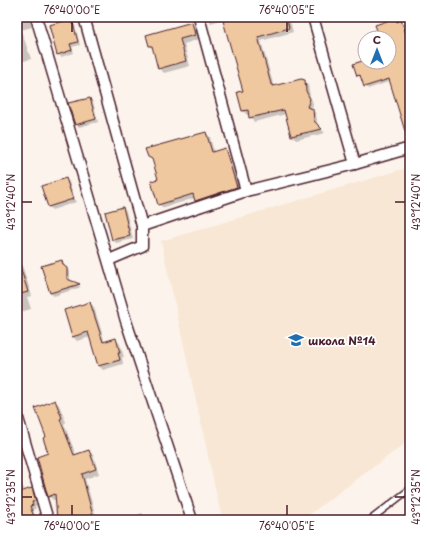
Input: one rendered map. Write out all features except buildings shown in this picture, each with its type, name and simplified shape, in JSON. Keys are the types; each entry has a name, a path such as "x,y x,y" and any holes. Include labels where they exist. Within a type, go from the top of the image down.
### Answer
{"street":[{"path":"36,17 126,321 192,520"},
{"path":"84,17 142,226 142,246 108,260"},
{"path":"199,17 246,191"},
{"path":"313,17 355,164"},
{"path":"142,226 246,191 355,164 410,148"},
{"path":"17,415 48,520"}],"lane":[{"path":"370,520 410,489"}],"shaded area":[{"name":"школа №14","path":"410,167 410,440 302,520 222,520 161,241"}],"place":[{"name":"школа №14","path":"296,340"}]}
